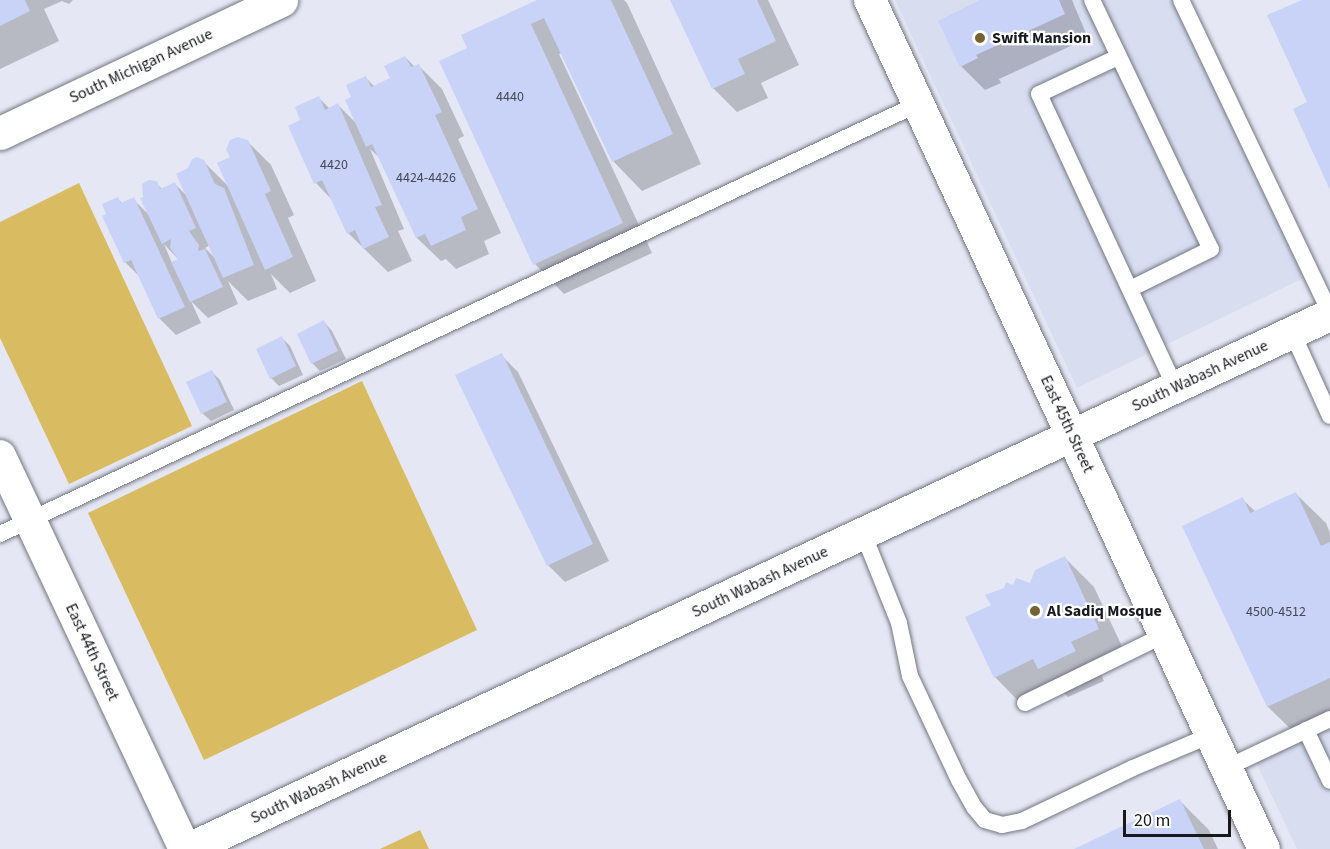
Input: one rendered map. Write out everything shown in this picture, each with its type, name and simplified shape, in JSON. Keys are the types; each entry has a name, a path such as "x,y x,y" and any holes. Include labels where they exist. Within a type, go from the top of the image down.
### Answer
{"street":[{"name":"South Michigan Avenue","path":"0,133 281,0"},
{"name":"East 45th Street","path":"870,0 1264,849"},
{"name":"South Wabash Avenue","path":"189,849 1330,314"},
{"name":"East 44th Street","path":"0,456 184,849"}],"lane":[{"path":"1092,0 1211,249 1130,289"},
{"path":"1181,0 1330,314"},
{"path":"1118,57 1039,94 1175,387"},
{"path":"0,534 918,104"},
{"path":"1292,332 1330,416"},
{"path":"863,533 898,623 910,676 959,780 974,807 985,820 1002,825 1022,821 1133,768 1211,735"},
{"path":"1025,703 1164,635"},
{"path":"1226,768 1330,719"},
{"path":"1306,730 1330,781"}],"shaded area":[{"path":"895,0 1181,0 1312,274 1077,388"},
{"path":"79,183 192,426 69,484 0,338 0,222"},
{"path":"362,381 477,630 204,760 88,513"},
{"path":"1330,719 1330,849 1297,849 1253,756"},
{"path":"420,830 429,849 380,849"}],"building":[{"path":"0,0 25,0 30,11 0,26"},
{"path":"537,0 611,0 673,134 612,162 544,18 531,24 623,223 533,265 439,61 467,48 461,35"},
{"path":"670,0 757,0 776,41 738,59 745,74 712,89"},
{"name":"Swift Mansion","path":"980,0 1059,0 1065,14 976,55 978,58 960,67 938,21"},
{"path":"1302,0 1330,0 1330,190 1293,109 1307,102 1267,15"},
{"path":"405,56 411,67 419,64 442,112 435,115 478,209 461,217 466,230 431,246 425,234 416,238 372,144 366,147 345,100 351,97 346,85 366,76 371,87 390,78 384,66"},
{"path":"319,96 325,110 338,103 382,205 375,207 389,237 363,249 355,230 347,234 322,180 314,184 288,126 300,120 295,107"},
{"path":"238,137 248,140 271,191 265,194 293,257 265,270 217,163 230,157 226,150 230,140"},
{"path":"197,157 204,160 215,184 224,188 254,265 223,278 176,174 188,168 192,159"},
{"path":"149,180 157,181 160,189 175,182 196,228 189,231 199,245 198,251 205,249 223,287 190,302 171,262 178,259 170,248 171,239 162,244 140,198 143,197 142,184"},
{"path":"118,197 121,203 134,197 185,307 158,319 131,260 124,263 102,216 106,214 102,204"},
{"path":"324,320 338,351 311,364 297,334"},
{"path":"282,336 296,366 270,379 256,349"},
{"path":"502,353 593,544 547,566 455,375"},
{"path":"212,370 227,402 201,414 186,382"},
{"path":"1296,492 1321,546 1330,542 1330,678 1267,707 1182,526 1243,497 1250,513"},
{"name":"Al Sadiq Mosque","path":"1065,556 1099,629 1071,642 1076,651 1038,669 1033,659 994,678 965,617 991,605 985,595 1004,588 1006,582 1013,585 1016,578 1030,583 1035,570"},
{"path":"1180,799 1204,849 1074,849"}],"place":[{"name":"Swift Mansion","path":"980,38"},
{"name":"Al Sadiq Mosque","path":"1035,611"}]}
